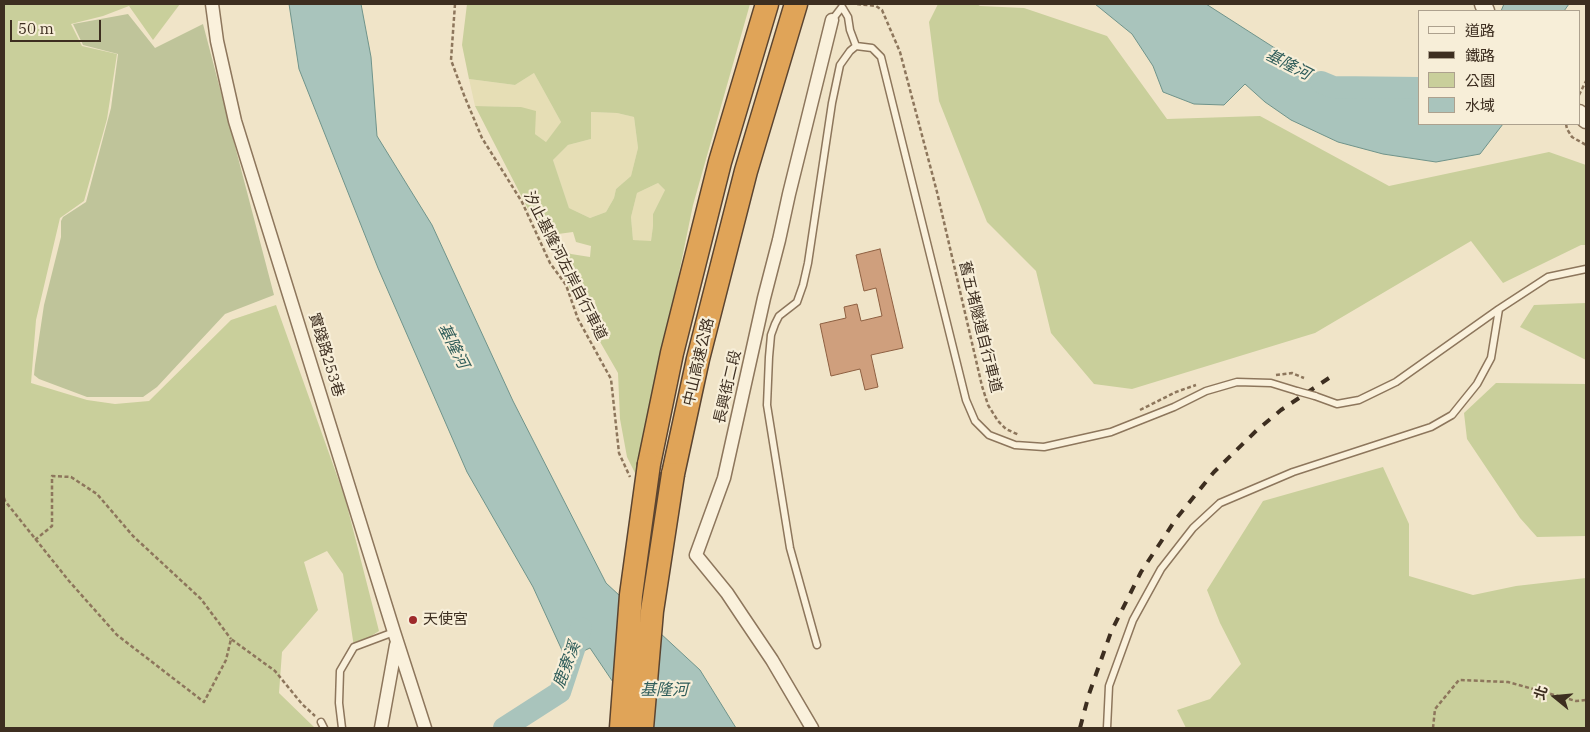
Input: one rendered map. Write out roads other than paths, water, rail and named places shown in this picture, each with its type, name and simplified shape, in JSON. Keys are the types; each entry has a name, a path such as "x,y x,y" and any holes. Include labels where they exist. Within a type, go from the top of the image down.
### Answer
{"highway":[{"name":"中山高速公路","path":"621,728 631,594 649,464 672,353 717,172 767,4"},
{"name":"中山高速公路","path":"642,728 652,611 673,474 698,359 746,171 796,4"}],"street":[{"name":"實踐路253巷","path":"212,4 217,41 235,121 395,637 426,728"},
{"name":"長興街二段","path":"812,728 772,660 743,616 696,554 724,478 764,298 832,20"},
{"path":"381,728 390,682 395,637"},
{"path":"390,682 395,675 401,674 411,684"}],"lane":[{"path":"832,20 842,7 848,17 850,30 856,46"},
{"path":"817,645 790,548 767,405 769,357 771,335 775,324 779,316 797,302 803,285 840,64 856,46 872,48 881,57 966,400 975,420 989,435 1015,445 1044,447 1111,432 1174,407 1206,391 1237,382 1271,383 1337,404 1359,400 1396,382 1499,309 1548,277 1586,269"},
{"path":"1107,728 1109,686 1134,620 1162,569 1193,528 1220,503 1293,472 1431,427 1452,415 1477,384 1491,358 1499,309"},
{"path":"342,728 339,703 340,671 354,647 395,637"}],"water":[{"name":"基隆河","path":"289,4 361,4 371,57 377,136 432,225 513,401 606,583 700,670 736,728 644,728 590,648 566,659 533,587 467,472 378,268 299,69"},
{"name":"基隆河","path":"1095,4 1206,4 1334,86 1418,94 1418,125 1502,125 1480,154 1436,162 1383,154 1338,142 1291,120 1265,102 1245,84 1224,105 1194,104 1163,92 1153,66 1132,34"},
{"path":"1504,4 1569,4 1565,10 1501,10"}],"waterway":[{"name":"基隆河","path":"1321,82 1333,87 1418,88"},
{"name":"鹿寮溪","path":"504,728 560,692 581,628"}],"railway":[{"path":"1080,728 1089,694 1111,632 1141,572 1176,519 1214,472 1257,430 1281,410 1332,376"}],"place":[{"name":"天使宮","path":"413,620"}]}
